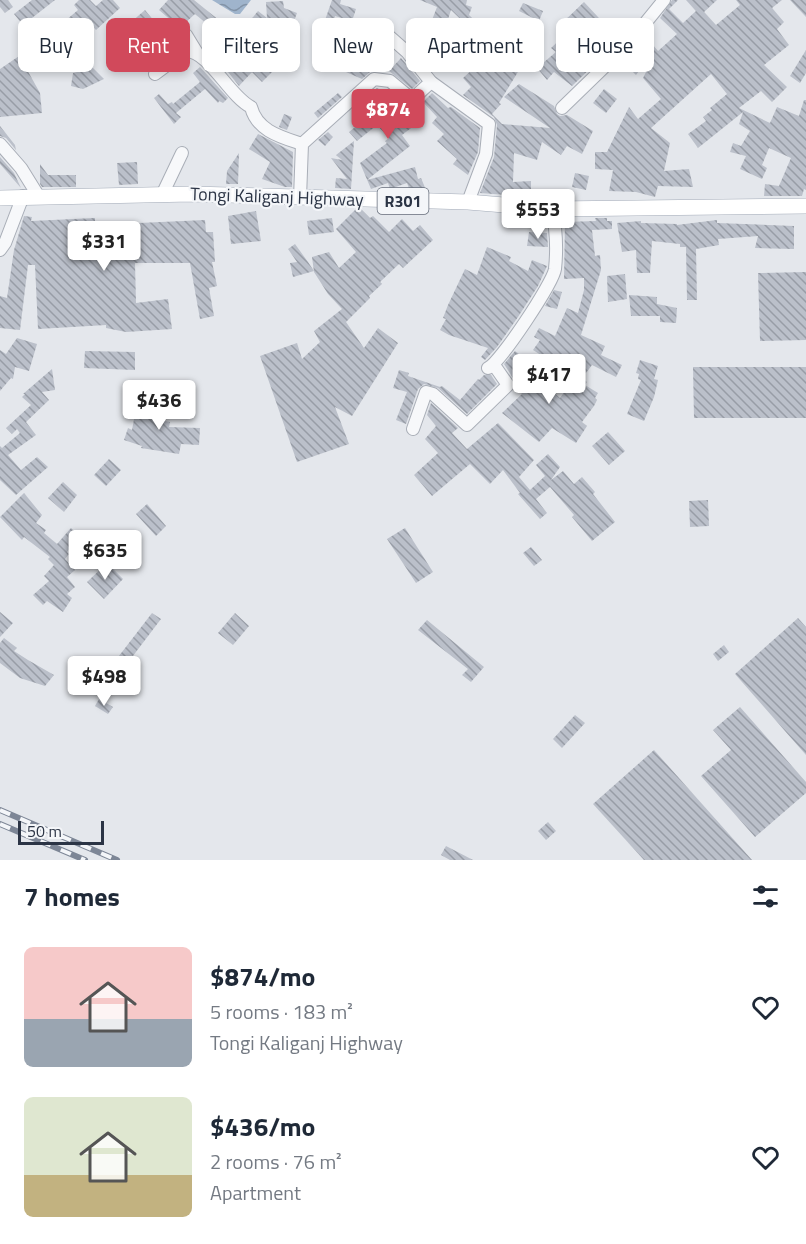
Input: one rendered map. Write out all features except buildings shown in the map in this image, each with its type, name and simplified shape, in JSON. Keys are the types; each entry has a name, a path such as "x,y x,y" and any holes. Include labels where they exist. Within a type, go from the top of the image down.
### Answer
{"main road":[{"name":"Tongi Kaliganj Highway","path":"0,198 162,195 468,202 552,209 806,206"}],"street":[{"path":"562,108 629,43 664,0"},
{"path":"394,41 407,52 431,82 489,124 486,154 468,202"},
{"path":"190,43 195,52 222,76 224,84 251,107 254,117 264,129 302,144"},
{"path":"155,74 186,51 198,54"},
{"path":"300,198 302,144 374,79 390,81 414,101 431,82"},
{"path":"0,144 21,168 39,197"},
{"path":"162,195 182,153"},
{"path":"0,249 5,243 23,196"},
{"path":"413,429 426,392 433,394 467,425 508,385 491,367 535,305 555,272 555,224 552,209"}],"water":[{"path":"212,0 251,0 240,14 235,14"}],"railway":[{"path":"0,810 117,860"},
{"path":"0,824 85,860"}]}
